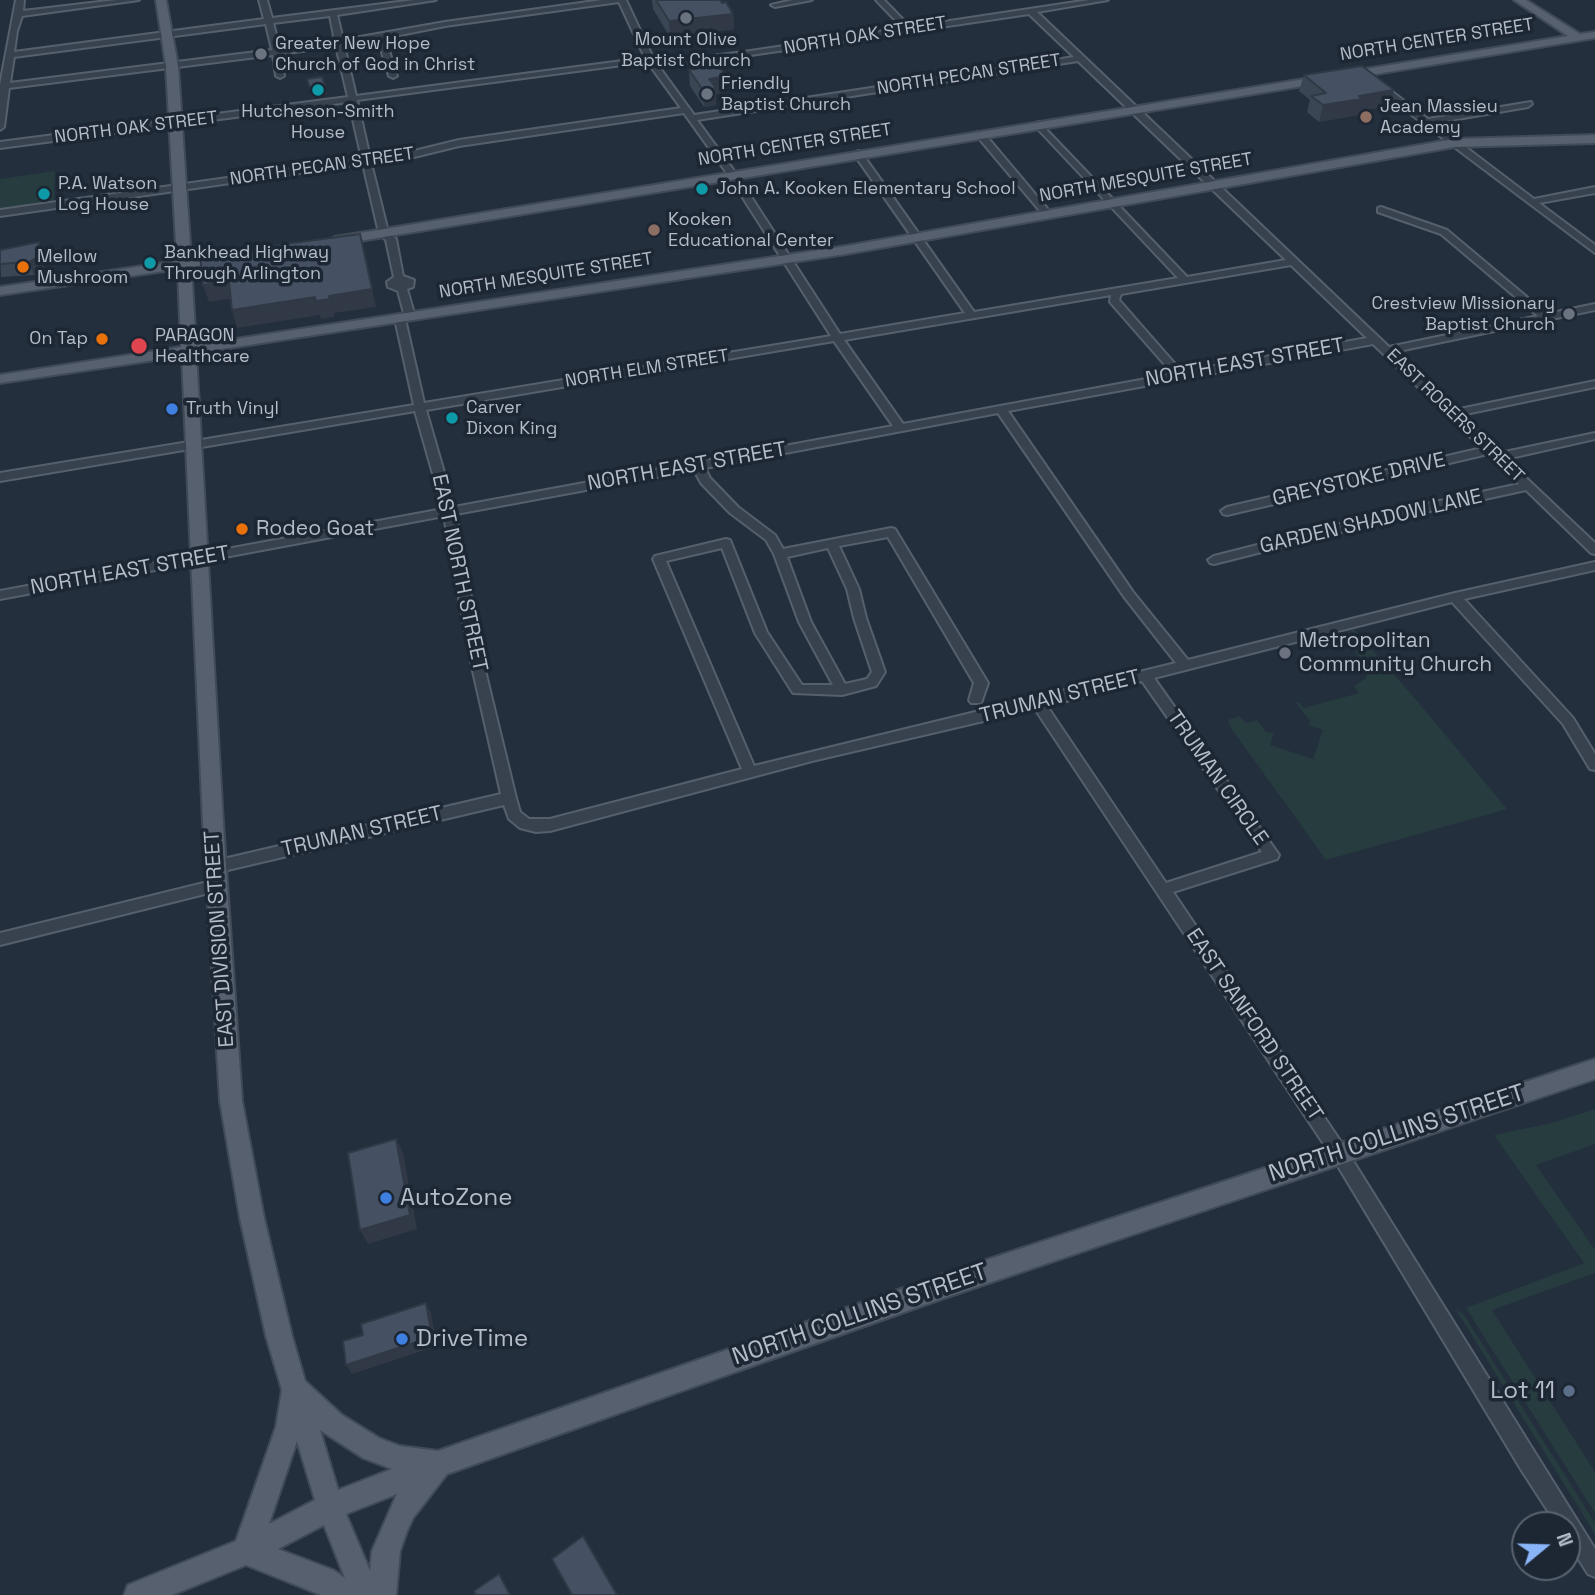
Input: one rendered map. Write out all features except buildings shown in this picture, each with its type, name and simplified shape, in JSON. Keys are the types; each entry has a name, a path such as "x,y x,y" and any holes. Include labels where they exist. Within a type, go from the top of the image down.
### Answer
{"main road":[{"name":"EAST DIVISION STREET","path":"161,0 172,66 186,264 216,876 231,1101 252,1218 279,1336 330,1507 366,1595"},
{"path":"1519,0 1595,48"},
{"name":"NORTH CENTER STREET","path":"322,243 1595,35"},
{"name":"NORTH MESQUITE STREET","path":"0,379 189,352 918,237 1454,143 1595,139"},
{"path":"0,291 244,256"},
{"name":"NORTH COLLINS STREET","path":"138,1595 246,1551 330,1507 439,1464 918,1295 1595,1069"},
{"path":"294,1388 333,1424 372,1450 400,1459 439,1464"},
{"path":"294,1388 289,1427 246,1551 323,1580 347,1595"},
{"path":"382,1595 386,1551 394,1528 403,1508 439,1464"}],"street":[{"path":"0,127 2,87 20,0"},
{"path":"19,14 135,0"},
{"path":"263,0 277,52 280,76"},
{"path":"9,55 432,0"},
{"path":"2,87 341,43 445,24 620,0 653,62 733,175 838,339 899,427"},
{"path":"775,5 808,0"},
{"path":"880,0 908,29"},
{"name":"NORTH OAK STREET","path":"0,145 630,62 692,61 1104,0"},
{"name":"EAST ROGERS STREET","path":"1031,11 1595,550"},
{"name":"EAST NORTH STREET","path":"333,13 384,233 391,239 401,283 420,408 449,510 476,658 509,798 514,815 525,824"},
{"path":"381,36 393,76"},
{"name":"NORTH PECAN STREET","path":"0,212 410,155 459,143 688,114 1080,58"},
{"path":"1361,72 1595,250"},
{"path":"1427,122 1528,104"},
{"path":"1039,125 1185,280"},
{"path":"980,134 1048,215"},
{"path":"858,154 973,317"},
{"path":"1532,202 1595,190"},
{"path":"1381,210 1444,232 1546,318"},
{"name":"NORTH ELM STREET","path":"0,477 1293,262"},
{"path":"1116,292 1114,300 1179,376"},
{"path":"1386,351 1595,307"},
{"name":"NORTH EAST STREET","path":"0,595 1375,340"},
{"path":"1452,414 1595,384"},
{"path":"1000,408 1129,595 1185,665"},
{"name":"GREYSTOKE DRIVE","path":"1227,511 1494,454 1595,436"},
{"path":"697,464 705,480 734,510 771,538 780,554 805,622 842,690"},
{"name":"GARDEN SHADOW LANE","path":"1214,560 1384,517 1528,486"},
{"path":"780,554 891,532 981,683 976,699"},
{"path":"750,772 659,559 726,543 761,633 799,690 842,690 871,683 879,672 853,589 831,543"},
{"name":"TRUMAN STREET","path":"525,824 550,825 750,772 1038,703 1455,597 1595,566"},
{"path":"1455,597 1568,720 1595,765"},
{"name":"TRUMAN CIRCLE","path":"1145,676 1272,855 1163,890"},
{"name":"EAST SANFORD STREET","path":"1038,703 1339,1153 1595,1567"},
{"name":"TRUMAN STREET","path":"0,939 216,876 509,798"}],"green space":[{"path":"55,171 54,202 0,209 0,179"},
{"path":"1354,629 1507,809 1326,860 1231,728 1228,720 1239,716 1246,723 1257,720 1266,732 1274,733 1270,745 1313,759 1323,730 1308,725 1310,721 1296,703 1299,702 1304,708 1359,693 1354,686 1366,678 1367,670 1347,639 1348,632"},
{"path":"1595,1109 1595,1144 1536,1165 1595,1250 1595,1273 1492,1310 1595,1472 1595,1513 1466,1308 1584,1263 1494,1135 1552,1123"},
{"path":"1455,1308 1464,1315 1595,1523 1595,1534"}],"place":[{"name":"Mount Olive Baptist Church","path":"686,18"},
{"name":"Greater New Hope Church of God in Christ","path":"261,54"},
{"name":"Hutcheson-Smith House","path":"318,90"},
{"name":"Friendly Baptist Church","path":"707,94"},
{"name":"Jean Massieu Academy","path":"1366,117"},
{"name":"John A. Kooken Elementary School","path":"702,189"},
{"name":"P.A. Watson Log House","path":"44,194"},
{"name":"Kooken Educational Center","path":"654,230"},
{"name":"Bankhead Highway Through Arlington","path":"150,263"},
{"name":"Mellow Mushroom","path":"23,267"},
{"name":"Crestview Missionary Baptist Church","path":"1569,314"},
{"name":"On Tap","path":"102,339"},
{"name":"PARAGON Healthcare","path":"139,346"},
{"name":"Truth Vinyl","path":"172,409"},
{"name":"Carver Dixon King","path":"452,418"},
{"name":"Rodeo Goat","path":"242,529"},
{"name":"Metropolitan Community Church","path":"1285,653"},
{"name":"AutoZone","path":"386,1198"},
{"name":"DriveTime","path":"402,1339"},
{"name":"Lot 11","path":"1569,1391"}]}
